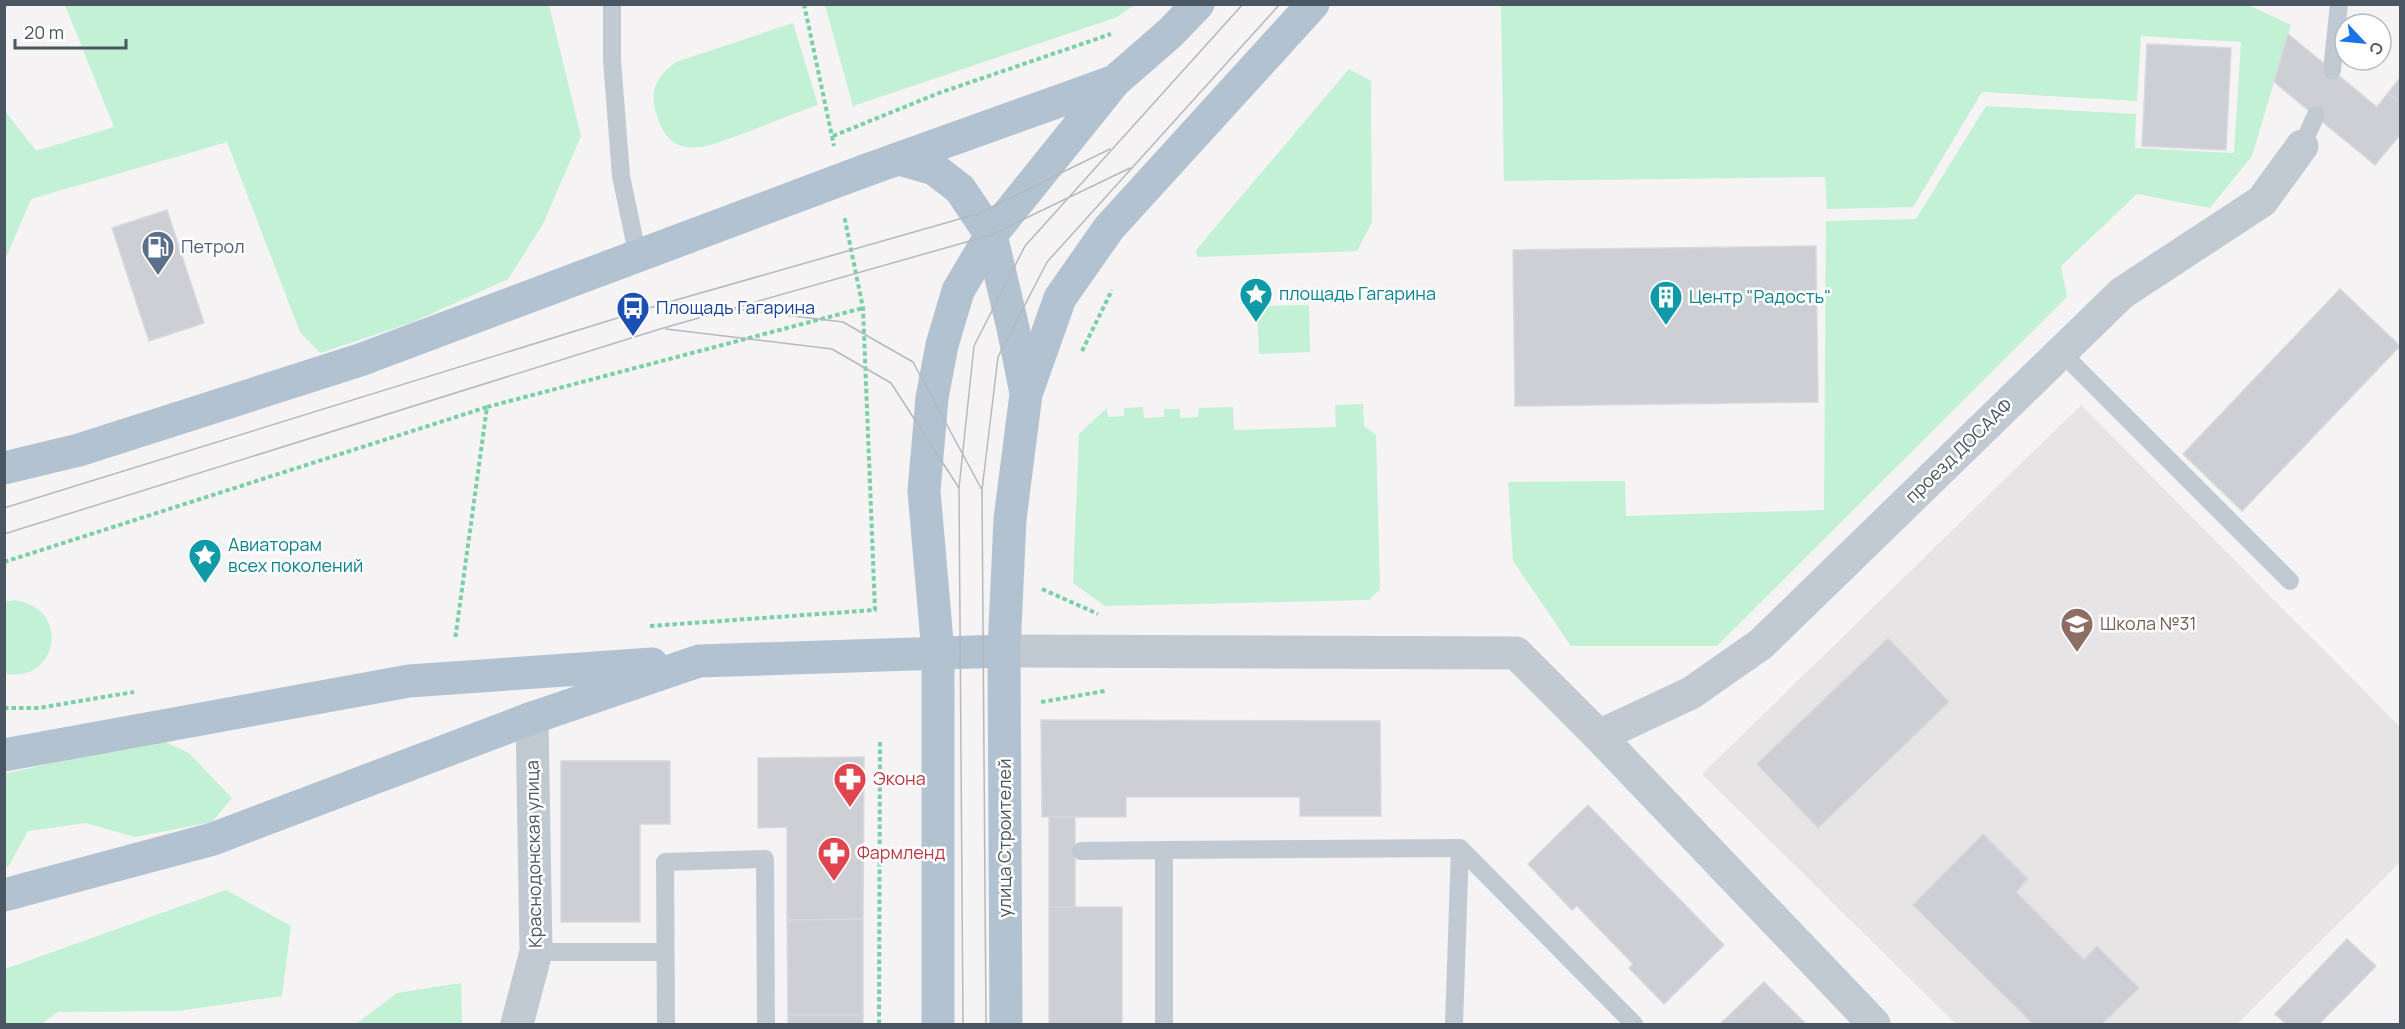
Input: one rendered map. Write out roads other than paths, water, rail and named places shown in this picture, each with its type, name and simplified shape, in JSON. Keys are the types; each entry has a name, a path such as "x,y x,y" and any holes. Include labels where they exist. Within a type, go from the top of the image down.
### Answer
{"main road":[{"path":"938,1024 938,652 924,491 932,398 942,345 958,291 991,235 1115,81 1170,33 1198,4"},
{"path":"1026,394 1060,298 1109,228 1313,4"},
{"path":"4,468 79,450 360,360 837,181 1115,81"},
{"path":"899,159 934,169 960,189 991,235 1026,394"},
{"name":"улица Строителей","path":"1006,1024 1004,651 1010,519 1026,394"},
{"path":"4,755 410,681 699,661 1004,651"},
{"path":"4,895 213,839 532,718 699,661"}],"street":[{"name":"проезд ДОСААФ","path":"1599,736 1691,693 1761,644 2122,292 2262,201 2302,146"},
{"path":"1004,651 1516,653 1599,736 1874,1024"},
{"name":"Краснодонская улица","path":"516,1024 536,952 532,718"}],"lane":[{"path":"612,4 612,60 621,176 638,257"},
{"path":"2332,70 2339,4"},
{"path":"2302,146 2316,115"},
{"path":"2061,352 2290,582"},
{"path":"1454,1024 1460,848"},
{"path":"1081,851 1460,848 1634,1024"},
{"path":"1164,850 1164,1024"},
{"path":"666,1024 665,862 765,859 766,1024"},
{"path":"536,952 665,952"}],"tram line":[{"path":"963,1024 959,488 974,346 1025,246 1243,4"},
{"path":"986,1024 982,490 998,357 1047,262 1280,4"},
{"path":"4,508 669,302 977,214 1110,149"},
{"path":"4,534 660,329 991,235 1130,168"},
{"path":"675,302 843,322 913,362 982,490"},
{"path":"666,329 832,349 891,383 959,488"}],"place":[{"name":"Петрол","path":"158,276"},
{"name":"площадь Гагарина","path":"1256,323"},
{"name":"Центр \"Радость\"","path":"1666,326"},
{"name":"Площадь Гагарина","path":"633,337"},
{"name":"Авиаторам всех поколений","path":"205,584"},
{"name":"Школа №31","path":"2077,653"},
{"name":"Экона","path":"850,808"},
{"name":"Фармленд","path":"834,882"}]}
